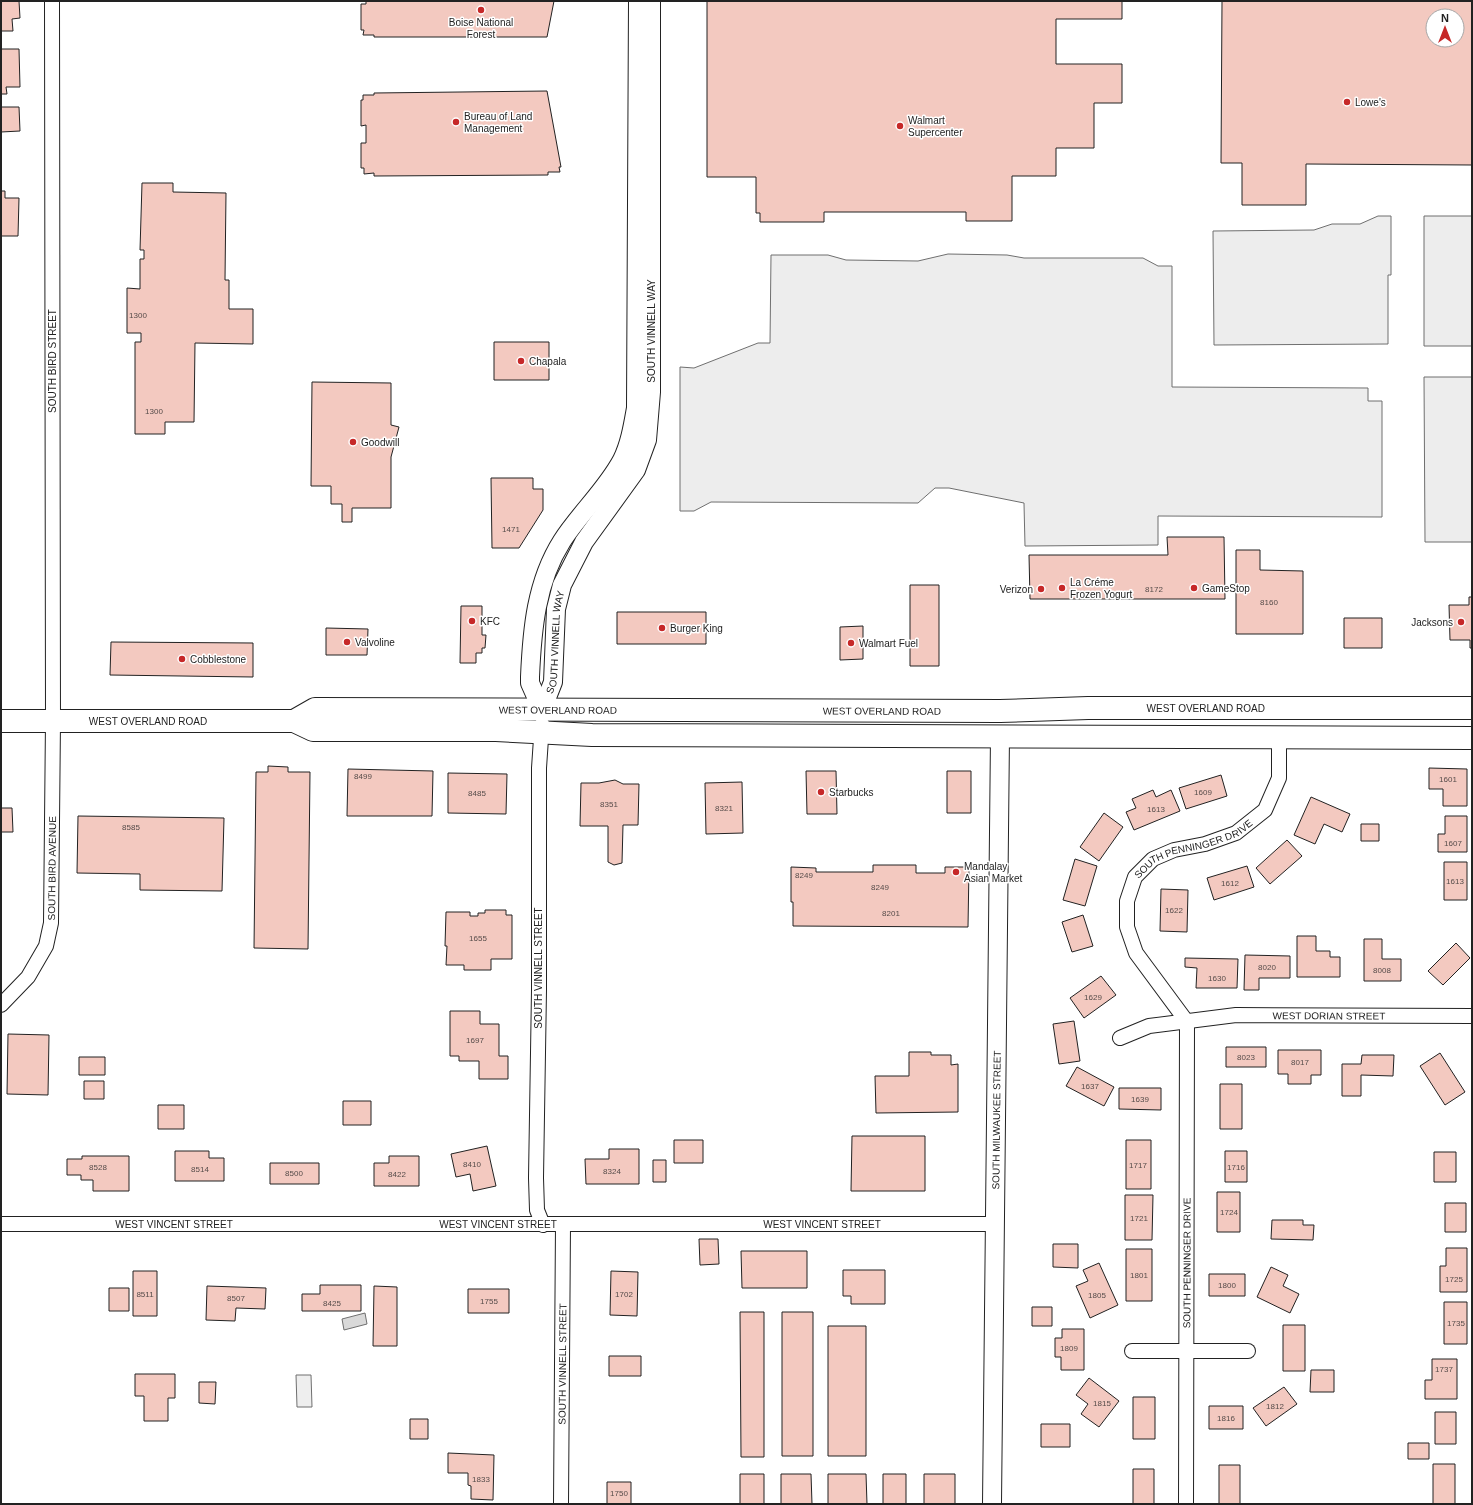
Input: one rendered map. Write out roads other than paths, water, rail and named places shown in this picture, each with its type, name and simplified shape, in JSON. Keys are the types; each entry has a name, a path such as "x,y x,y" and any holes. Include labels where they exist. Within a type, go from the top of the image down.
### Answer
{"main road":[{"name":"WEST OVERLAND ROAD","path":"294,721 315,709 1000,711 1186,707 1472,708"},
{"path":"1000,736 1018,723 1109,723 1186,707"},
{"path":"1110,737 1166,726 1226,724 1233,708"},
{"path":"1279,737 1288,728 1295,724 1389,724 1396,722 1408,708"},
{"path":"861,736 896,724 983,724 1000,711"},
{"name":"WEST OVERLAND ROAD","path":"1,721 294,721 313,730 496,730 599,735 1472,738"}],"street":[{"name":"SOUTH BIRD STREET","path":"52,1 53,721"},
{"name":"SOUTH VINNELL WAY","path":"542,710 530,683 530,676 536,609 546,574 562,541 622,460 633,430 636,408 638,1"},
{"name":"SOUTH VINNELL WAY","path":"542,710 553,682 556,609 562,586 584,542 636,470 647,440 651,392 651,1"},
{"name":"SOUTH VINNELL STREET","path":"542,710 539,768 539,990 536,1178 537,1210 543,1225"},
{"name":"SOUTH BIRD AVENUE","path":"4,1003 28,977 44,952 51,924 53,721"},
{"name":"SOUTH MILWAUKEE STREET","path":"992,1504 1000,736"},
{"name":"SOUTH PENNINGER DRIVE","path":"1186,1504 1187,1022 1136,954 1127,927 1127,901 1135,877 1153,859 1174,850 1205,844 1236,833 1265,810 1279,778 1279,737"},
{"name":"WEST DORIAN STREET","path":"1187,1022 1236,1015 1472,1016"},
{"path":"1120,1038 1149,1026 1187,1022"},
{"name":"WEST VINCENT STREET","path":"1,1224 995,1224"},
{"name":"SOUTH VINNELL STREET","path":"561,1504 563,1225"},
{"path":"1132,1351 1248,1351"}],"place":[{"name":"Boise National Forest","path":"481,10"},
{"name":"Lowe's","path":"1347,102"},
{"name":"Bureau of Land Management","path":"456,122"},
{"name":"Walmart Supercenter","path":"900,126"},
{"name":"Chapala","path":"521,361"},
{"name":"Goodwill","path":"353,442"},
{"name":"La Créme Frozen Yogurt","path":"1062,588"},
{"name":"GameStop","path":"1194,588"},
{"name":"Verizon","path":"1041,589"},
{"name":"KFC","path":"472,621"},
{"name":"Jacksons","path":"1461,622"},
{"name":"Burger King","path":"662,628"},
{"name":"Valvoline","path":"347,642"},
{"name":"Walmart Fuel","path":"851,643"},
{"name":"Cobblestone","path":"182,659"},
{"name":"Starbucks","path":"821,792"},
{"name":"Mandalay Asian Market","path":"956,872"}]}
